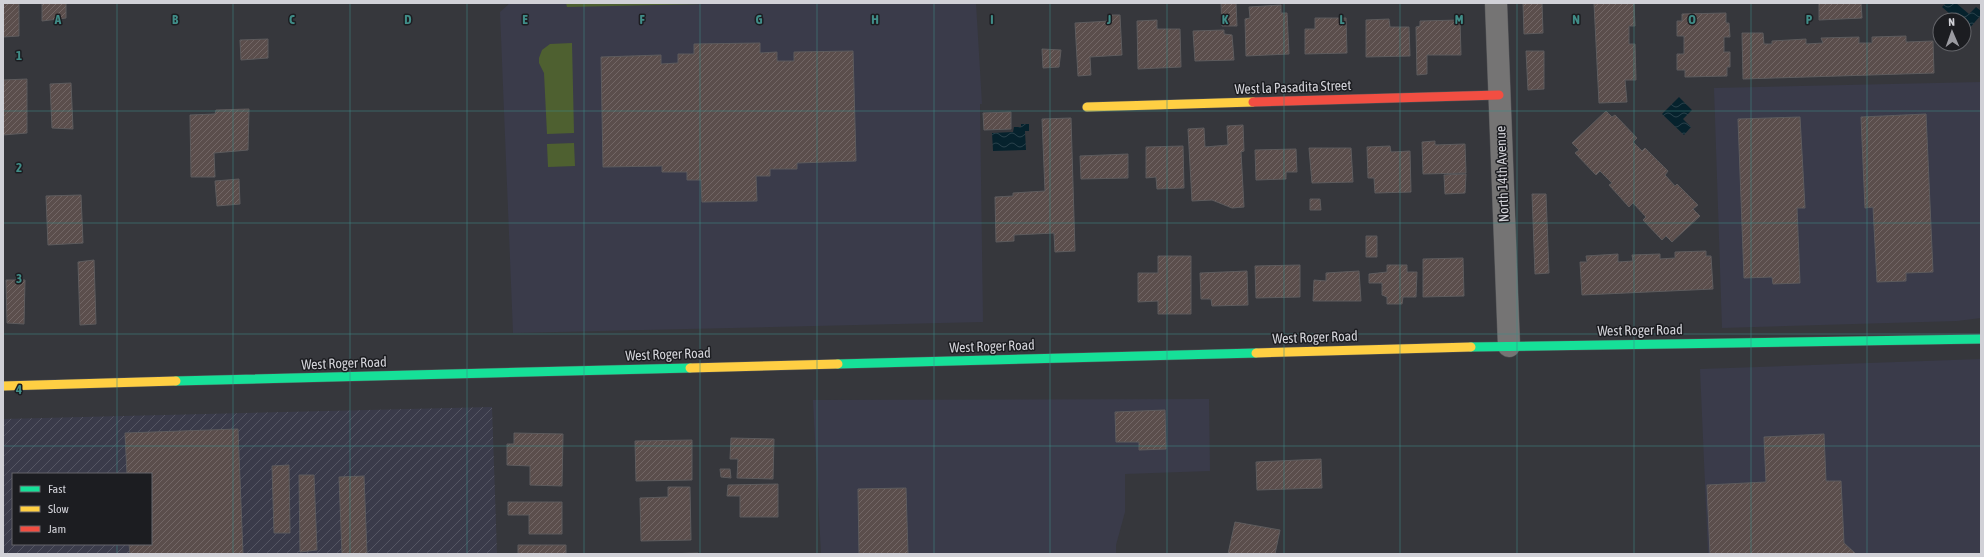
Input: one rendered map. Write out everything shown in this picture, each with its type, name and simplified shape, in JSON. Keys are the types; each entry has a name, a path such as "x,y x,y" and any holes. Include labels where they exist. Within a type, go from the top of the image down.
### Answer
{"street":[{"name":"North 14th Avenue","path":"1496,3 1510,346"},
{"name":"West la Pasadita Street","path":"1087,107 1499,95"},
{"name":"West Roger Road","path":"3,386 1510,346 1981,339"}],"shaded area":[{"path":"510,3 976,3 982,104 980,104 983,322 513,333 500,12"},
{"path":"1981,82 1981,318 1957,321 1722,328 1714,88"},
{"path":"1981,359 1981,554 1708,554 1700,369"},
{"path":"1209,399 1210,471 1125,474 1125,512 1116,545 1116,554 821,554 813,400"},
{"path":"492,407 497,554 3,554 3,419"}],"green space":[{"path":"566,3 749,3 567,7"},
{"path":"572,43 574,133 547,134 544,73 539,63 539,58 542,50 550,44"},
{"path":"574,143 575,166 548,167 547,144"}],"water":[{"path":"1946,3 1956,3 1967,12 1948,12 1942,7"},
{"path":"1976,7 1981,11 1981,15 1972,25 1971,12"},
{"path":"1679,97 1692,110 1683,119 1691,127 1684,135 1662,114"},
{"path":"1021,124 1029,124 1029,131 1025,131 1026,150 993,151 992,133 1013,132 1014,127 1021,127"}],"building":[{"path":"3,3 19,3 19,36 3,37"},
{"path":"42,3 66,3 66,18 42,21"},
{"path":"1221,3 1236,3 1237,26 1222,26"},
{"path":"1523,3 1542,3 1543,33 1524,34"},
{"path":"1594,3 1634,3 1635,26 1629,26 1629,44 1635,44 1636,80 1625,80 1627,102 1599,103"},
{"path":"1819,3 1861,3 1862,18 1819,20"},
{"path":"1281,5 1281,13 1287,13 1289,54 1246,56 1245,19 1250,18 1249,7"},
{"path":"1726,13 1726,23 1729,23 1730,37 1724,37 1724,52 1730,52 1730,67 1727,67 1727,76 1685,77 1685,70 1677,70 1677,54 1684,54 1684,36 1677,36 1677,21 1682,21 1682,14"},
{"path":"1109,15 1120,15 1122,55 1090,57 1091,75 1078,76 1075,23 1110,21"},
{"path":"1315,18 1346,18 1347,53 1305,54 1305,29 1315,29"},
{"path":"1389,19 1390,27 1409,27 1410,56 1366,57 1366,20"},
{"path":"1157,20 1157,29 1180,29 1181,67 1138,69 1137,21"},
{"path":"1460,20 1461,55 1427,55 1427,74 1417,75 1416,27 1420,26 1420,21"},
{"path":"1224,30 1224,34 1232,35 1234,60 1195,61 1193,31"},
{"path":"1742,33 1763,33 1764,44 1772,44 1772,41 1806,39 1806,44 1823,43 1821,38 1859,37 1859,43 1872,43 1872,37 1906,36 1906,42 1932,41 1934,73 1743,79"},
{"path":"268,39 268,58 241,60 240,40"},
{"path":"760,43 760,53 777,52 777,61 794,61 794,52 853,51 856,161 797,163 797,169 770,169 770,176 756,176 757,201 702,202 701,180 687,180 687,172 662,172 662,166 603,167 601,57 661,55 661,64 678,63 678,54 694,54 694,44"},
{"path":"1042,49 1061,50 1059,67 1043,68"},
{"path":"1526,51 1544,51 1544,89 1528,90"},
{"path":"27,79 27,133 3,135 3,80"},
{"path":"71,83 73,129 52,128 50,84"},
{"path":"249,109 248,150 214,153 215,177 191,177 190,115 215,114 216,110"},
{"path":"1606,111 1612,117 1615,115 1637,138 1633,142 1642,151 1645,148 1668,171 1665,175 1675,186 1677,184 1698,205 1693,209 1700,216 1672,242 1666,236 1662,240 1643,220 1646,217 1633,203 1629,207 1609,185 1612,183 1600,171 1596,175 1575,153 1579,150 1572,143"},
{"path":"1011,112 1011,129 984,130 983,113"},
{"path":"1926,114 1933,272 1906,273 1906,281 1877,282 1873,207 1865,208 1861,117"},
{"path":"1800,117 1805,208 1797,208 1800,283 1773,284 1772,277 1744,278 1738,119"},
{"path":"1071,118 1075,251 1055,252 1054,233 1014,235 1014,241 996,242 995,197 1013,196 1013,193 1045,191 1042,119"},
{"path":"1243,125 1244,151 1241,152 1244,207 1232,208 1212,200 1192,201 1188,129 1204,128 1205,147 1228,145 1227,126"},
{"path":"1435,141 1435,145 1465,144 1466,173 1423,174 1422,142"},
{"path":"1183,146 1184,188 1157,189 1156,177 1146,178 1146,147"},
{"path":"1390,146 1391,152 1410,151 1411,192 1375,193 1374,178 1368,178 1367,147"},
{"path":"1309,148 1351,148 1353,182 1312,183"},
{"path":"1296,149 1297,172 1286,172 1286,179 1256,180 1255,150"},
{"path":"1128,154 1128,178 1081,179 1080,156"},
{"path":"1466,174 1465,193 1445,194 1444,175"},
{"path":"239,179 240,204 217,206 215,181"},
{"path":"1532,194 1546,194 1549,273 1535,274"},
{"path":"81,195 83,243 48,245 46,196"},
{"path":"1310,199 1320,199 1321,210 1310,210"},
{"path":"1366,236 1377,236 1377,257 1366,257"},
{"path":"1706,251 1706,256 1711,256 1713,289 1582,295 1580,262 1587,262 1586,256 1618,254 1618,262 1633,261 1632,255 1660,254 1660,259 1675,258 1675,252"},
{"path":"1158,256 1191,256 1191,314 1158,314 1158,301 1138,302 1138,273 1158,273"},
{"path":"1463,258 1464,296 1423,297 1423,259"},
{"path":"94,260 96,324 80,325 78,262"},
{"path":"1300,265 1300,297 1256,298 1255,266"},
{"path":"1387,265 1407,265 1407,272 1417,272 1416,297 1403,297 1402,304 1387,304 1387,297 1382,295 1382,283 1369,283 1369,274 1387,272"},
{"path":"1247,271 1248,305 1212,306 1211,299 1201,299 1200,273"},
{"path":"1359,271 1361,301 1313,301 1314,280 1326,281 1326,273"},
{"path":"6,280 25,280 24,324 7,323"},
{"path":"1165,410 1166,449 1139,450 1139,442 1116,442 1115,412"},
{"path":"238,429 243,554 130,554 129,545 152,545 152,473 127,473 125,433"},
{"path":"514,433 563,434 562,486 530,485 530,466 507,465 507,444 514,444"},
{"path":"1824,434 1826,481 1841,481 1844,543 1856,554 1710,554 1707,485 1766,482 1764,437"},
{"path":"731,438 774,439 773,479 737,478 738,459 730,459"},
{"path":"692,440 692,480 636,481 635,441"},
{"path":"1321,459 1322,488 1257,490 1256,462"},
{"path":"289,465 290,533 274,533 272,466"},
{"path":"720,469 730,469 731,478 721,477"},
{"path":"299,475 314,475 317,550 300,552"},
{"path":"364,476 367,554 342,554 339,477"},
{"path":"778,484 778,517 740,517 740,496 727,496 728,485"},
{"path":"668,487 690,487 691,540 641,541 640,498 668,497"},
{"path":"906,488 908,554 859,554 858,489"},
{"path":"508,502 562,502 562,534 529,534 529,515 508,515"},
{"path":"1235,522 1280,530 1275,554 1228,554"},
{"path":"518,545 566,545 566,554 518,554"},
{"path":"698,553 698,554 665,554"}],"traffic: fast":[{"path":"1471,347 1981,339"},
{"path":"838,364 1256,353"},
{"path":"176,381 690,368"}],"traffic: slow":[{"path":"1087,107 1253,102"},
{"path":"1256,353 1471,347"},
{"path":"690,368 838,364"},
{"path":"3,386 176,381"}],"traffic: jam":[{"path":"1253,102 1499,95"}]}
